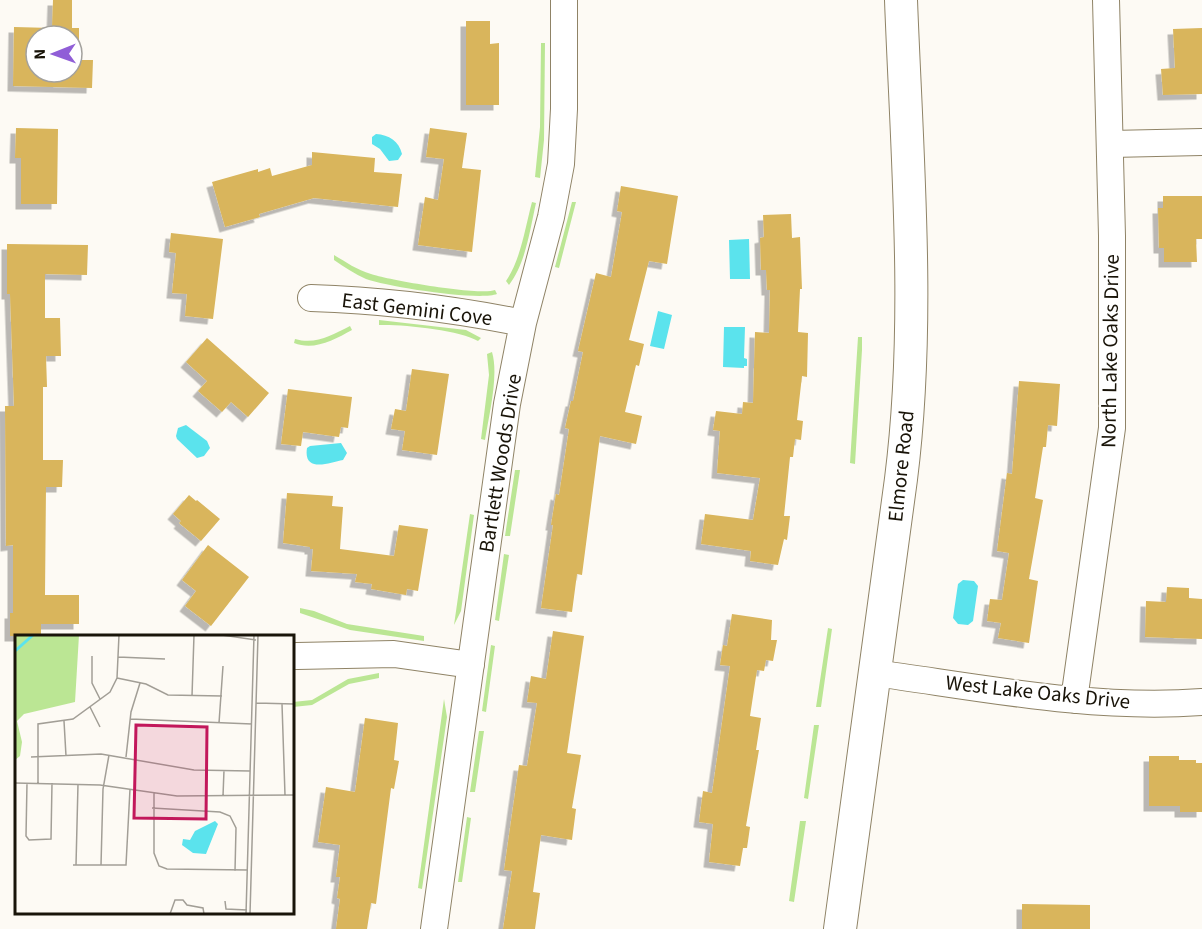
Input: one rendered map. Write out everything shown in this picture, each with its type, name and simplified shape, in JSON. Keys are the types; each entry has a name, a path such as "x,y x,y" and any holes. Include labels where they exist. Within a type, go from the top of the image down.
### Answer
{"street":[{"name":"Bartlett Woods Drive","path":"434,929 499,455 523,323 552,217 561,164 564,110 564,0"},
{"name":"Elmore Road","path":"840,929 876,673 908,410 909,225 901,0"},
{"name":"North Lake Oaks Drive","path":"1074,700 1112,428 1111,144 1106,0"},
{"path":"1111,144 1202,142"},
{"name":"East Gemini Cove","path":"310,298 370,300 480,314 523,323"},
{"path":"297,656 384,654 471,665"},
{"name":"West Lake Oaks Drive","path":"876,673 1074,700 1114,703 1202,702"}],"green space":[{"path":"541,43 545,43 544,140 540,178 535,177 540,127"},
{"path":"532,202 536,203 527,246 520,267 509,285 506,281 519,253"},
{"path":"572,202 576,202 559,268 555,267"},
{"path":"334,255 352,266 381,277 454,289 495,290 497,294 472,296 412,289 377,282 346,268 334,260"},
{"path":"379,320 466,330 481,338 478,341 445,331 379,325"},
{"path":"350,326 352,330 324,343 309,346 294,343 295,339 310,341 324,338"},
{"path":"858,337 862,337 862,350 855,464 850,463"},
{"path":"492,352 494,383 485,440 481,439 489,375 487,354"},
{"path":"515,470 520,470 510,536 505,536"},
{"path":"470,514 474,515 461,611 454,625"},
{"path":"504,554 509,555 499,621 495,620"},
{"path":"300,608 347,624 424,636 424,641 350,630 300,613"},
{"path":"828,628 832,629 821,707 816,707"},
{"path":"491,645 495,646 486,712 482,711"},
{"path":"379,673 379,678 349,684 312,705 294,707 294,702 312,700 348,679"},
{"path":"444,699 447,717 422,889 418,888"},
{"path":"814,725 819,725 808,799 804,798"},
{"path":"479,731 484,731 475,792 470,792"},
{"path":"467,817 471,818 462,882 458,882"},
{"path":"800,821 806,821 794,902 789,901"}],"water":[{"path":"376,134 389,137 396,142 402,154 398,160 389,161 380,149 372,144 372,137"},
{"path":"749,239 750,279 730,279 729,240"},
{"path":"658,311 672,315 664,349 650,346"},
{"path":"724,327 745,327 744,358 747,359 747,366 744,368 723,367"},
{"path":"186,425 207,441 210,448 204,456 197,458 177,439 178,428"},
{"path":"341,443 347,453 343,460 324,464 313,464 309,461 307,448 310,446"},
{"path":"963,580 974,581 978,586 973,621 968,625 958,624 953,618 958,584"}],"building":[{"path":"53,0 72,0 72,24 52,24"},
{"path":"466,21 490,21 490,44 499,43 499,105 466,105"},
{"path":"14,27 24,27 24,84 84,84 84,60 93,60 92,88 13,86"},
{"path":"1202,28 1202,94 1163,95 1161,69 1175,68 1173,29"},
{"path":"16,128 58,129 57,204 21,204 21,158 15,158"},
{"path":"430,128 467,133 462,168 481,170 472,252 418,245 425,197 438,200 444,159 426,157"},
{"path":"312,152 375,158 374,172 402,174 398,207 314,198 259,214 260,217 225,227 212,182 258,169 258,172 270,168 272,176 312,165"},
{"path":"621,186 678,196 667,264 649,261 629,340 644,344 639,366 636,365 625,412 642,416 636,444 600,436 582,575 577,574 572,612 541,608 553,525 551,525 556,494 559,495 569,429 565,428 583,352 578,351 596,273 611,277 622,212 617,211"},
{"path":"1163,196 1202,196 1202,239 1196,239 1197,262 1164,262 1164,248 1159,248 1158,208 1163,208"},
{"path":"791,214 792,238 800,237 802,289 800,289 798,332 808,333 807,377 802,376 797,420 803,421 801,440 795,439 793,457 790,457 784,516 790,516 787,540 784,539 778,565 750,561 751,551 701,544 705,514 753,520 760,478 717,473 720,431 713,430 716,411 742,414 743,402 753,403 755,332 769,333 770,290 767,290 766,270 761,270 760,238 764,237 763,215"},
{"path":"171,233 223,239 213,319 185,316 187,294 172,293 176,253 169,252"},
{"path":"7,244 88,245 87,275 45,274 45,318 60,318 61,356 46,356 47,387 43,387 43,460 63,460 62,487 46,487 45,595 79,595 79,624 41,624 41,635 10,636 10,613 13,613 13,545 6,546 5,406 14,406 10,294 7,294"},
{"path":"207,338 269,393 248,417 231,402 222,412 198,391 207,381 186,362"},
{"path":"412,369 449,374 437,455 402,450 405,431 391,429 395,409 406,411"},
{"path":"1019,381 1060,384 1057,426 1048,425 1046,447 1043,447 1035,498 1043,500 1029,579 1038,581 1029,643 998,638 1001,623 987,621 990,599 1002,600 1009,553 997,551 1007,473 1012,474"},
{"path":"288,389 352,397 348,428 341,427 339,437 303,432 301,446 281,444"},
{"path":"287,493 333,496 332,506 343,507 340,549 394,556 399,525 428,529 418,591 407,589 406,595 371,589 372,584 355,582 357,574 311,571 313,549 283,543"},
{"path":"189,495 220,519 201,541 179,523 181,521 173,514"},
{"path":"208,545 249,577 211,626 185,606 196,591 182,580"},
{"path":"1167,587 1189,588 1189,598 1202,599 1202,639 1145,637 1146,601 1166,602"},
{"path":"732,614 772,620 771,640 777,640 773,661 766,660 764,671 757,670 750,716 761,718 756,750 759,750 746,826 750,827 747,848 743,848 740,866 709,862 713,824 699,822 703,791 712,793 730,666 720,665 723,645 727,646"},
{"path":"553,631 584,636 567,753 581,755 572,808 576,809 572,840 541,835 533,892 540,893 535,929 503,929 512,871 504,870 519,765 527,766 537,703 527,702 531,676 546,679"},
{"path":"365,718 398,723 394,760 399,761 394,789 391,788 376,904 371,903 367,929 336,929 340,899 337,898 340,877 336,877 340,845 318,842 326,787 355,792"},
{"path":"1149,756 1179,756 1179,760 1196,760 1196,763 1202,763 1202,812 1180,812 1180,806 1149,806"},
{"path":"1022,904 1090,905 1090,929 1022,929"}]}
